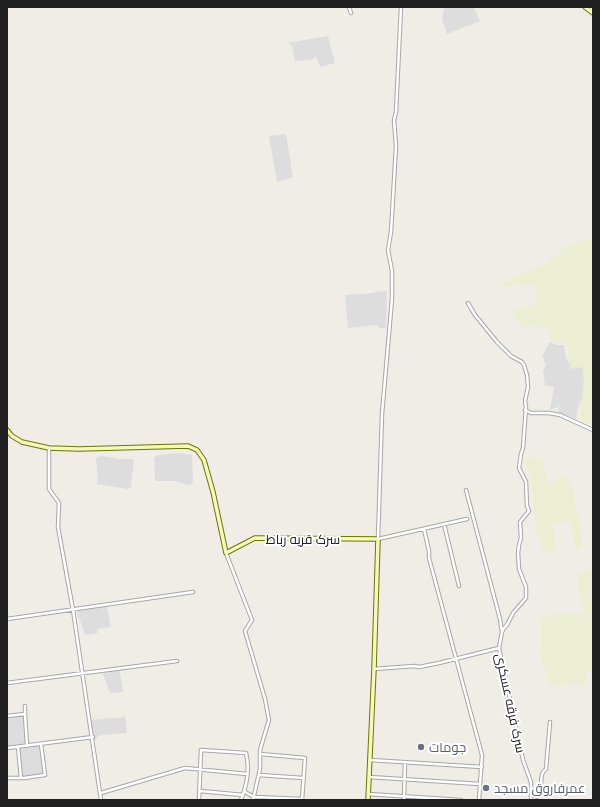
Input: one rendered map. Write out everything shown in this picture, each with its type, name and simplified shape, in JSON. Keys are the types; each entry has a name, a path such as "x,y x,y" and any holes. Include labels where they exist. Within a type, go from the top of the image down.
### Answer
{"street":[{"path":"349,7 351,13"},
{"path":"368,800 374,669 382,414 392,299 392,271 388,250 391,232 396,146 394,120 396,112 401,7"},
{"path":"585,7 593,12"},
{"path":"591,7 593,12"},
{"path":"468,303 475,315 497,342 511,356 522,362 527,375 528,387 525,401 523,448 519,468 526,482 526,506 529,511 520,522 521,538 518,545 519,569 526,587 526,598 513,613 502,632"},
{"path":"525,410 531,413 549,413 560,415 593,430"},
{"path":"7,430 12,436 22,442 49,448 79,449 188,446 197,450 204,460 213,492 226,553 252,620 244,631 265,699 269,720 260,754 259,775 254,798"},
{"path":"49,448 50,489 59,503 58,526 73,610 101,800"},
{"name":"سرک فرقه عسکری","path":"466,490 500,619 502,632 499,648 523,760 531,782 531,799"},
{"path":"378,539 467,519"},
{"path":"444,524 459,586"},
{"path":"424,529 429,558 482,755 479,800"},
{"name":"سرک قریه رباط","path":"226,553 255,538 378,539"},
{"path":"7,619 193,592"},
{"path":"374,669 414,666 419,667 499,648"},
{"path":"7,683 177,661"},
{"path":"25,706 27,746"},
{"path":"7,716 25,714"},
{"path":"531,799 537,799 540,793 542,773 546,769 550,722"},
{"path":"7,748 93,738"},
{"path":"7,778 21,778 46,774 41,744"},
{"path":"18,747 21,778"},
{"path":"199,800 202,750 246,753 249,765 242,800"},
{"path":"200,791 244,794 254,798 302,800 305,758 260,754"},
{"path":"370,760 482,767"},
{"path":"404,800 406,779 405,762"},
{"path":"100,793 185,768 201,771 247,774"},
{"path":"259,775 303,778"},
{"path":"369,777 480,784"},
{"path":"368,794 461,800"}],"shaded area":[{"path":"444,7 475,7 474,8 480,21 447,34 442,19"},
{"path":"328,36 335,63 320,67 317,58 314,56 314,59 295,61 292,46 288,43"},
{"path":"286,134 293,177 277,182 269,136"},
{"path":"387,291 386,328 380,328 377,325 348,328 345,295"},
{"path":"550,342 557,345 564,345 566,358 569,363 593,367 582,401 580,402 578,408 576,419 558,413 559,406 564,406 559,405 550,410 554,387 545,385 543,371 546,365 544,361 545,359 542,356"},
{"path":"179,453 192,455 192,484 189,485 174,481 155,481 154,458 158,455"},
{"path":"101,456 116,458 115,459 134,459 131,487 128,489 97,484 96,458"},
{"path":"107,606 111,627 97,629 98,633 85,635 77,612"},
{"path":"119,667 123,692 110,693 103,674 107,669"},
{"path":"23,714 26,746 7,748 7,716"},
{"path":"123,715 125,717 126,733 98,736 95,740 89,720 123,717"},
{"path":"41,745 45,773 33,778 19,776 18,748"}],"green space":[{"path":"593,237 593,424 579,421 584,382 582,367 571,369 567,343 550,341 549,329 531,326 522,328 510,311 537,304 537,293 535,286 522,283 506,287 504,282 546,264 568,245"},
{"path":"523,457 546,460 543,464 547,483 566,477 569,484 574,489 575,504 580,520 583,548 576,551 570,521 552,523 556,551 543,551 537,534 530,478"},
{"path":"593,570 593,616 584,619 576,574"},
{"path":"560,613 581,613 584,621 593,618 593,669 586,673 586,684 583,686 576,683 551,686 541,658 542,619"}],"place":[{"name":"جومات","path":"421,747"},
{"name":"عمرفاروق مسجد","path":"486,788"}]}
